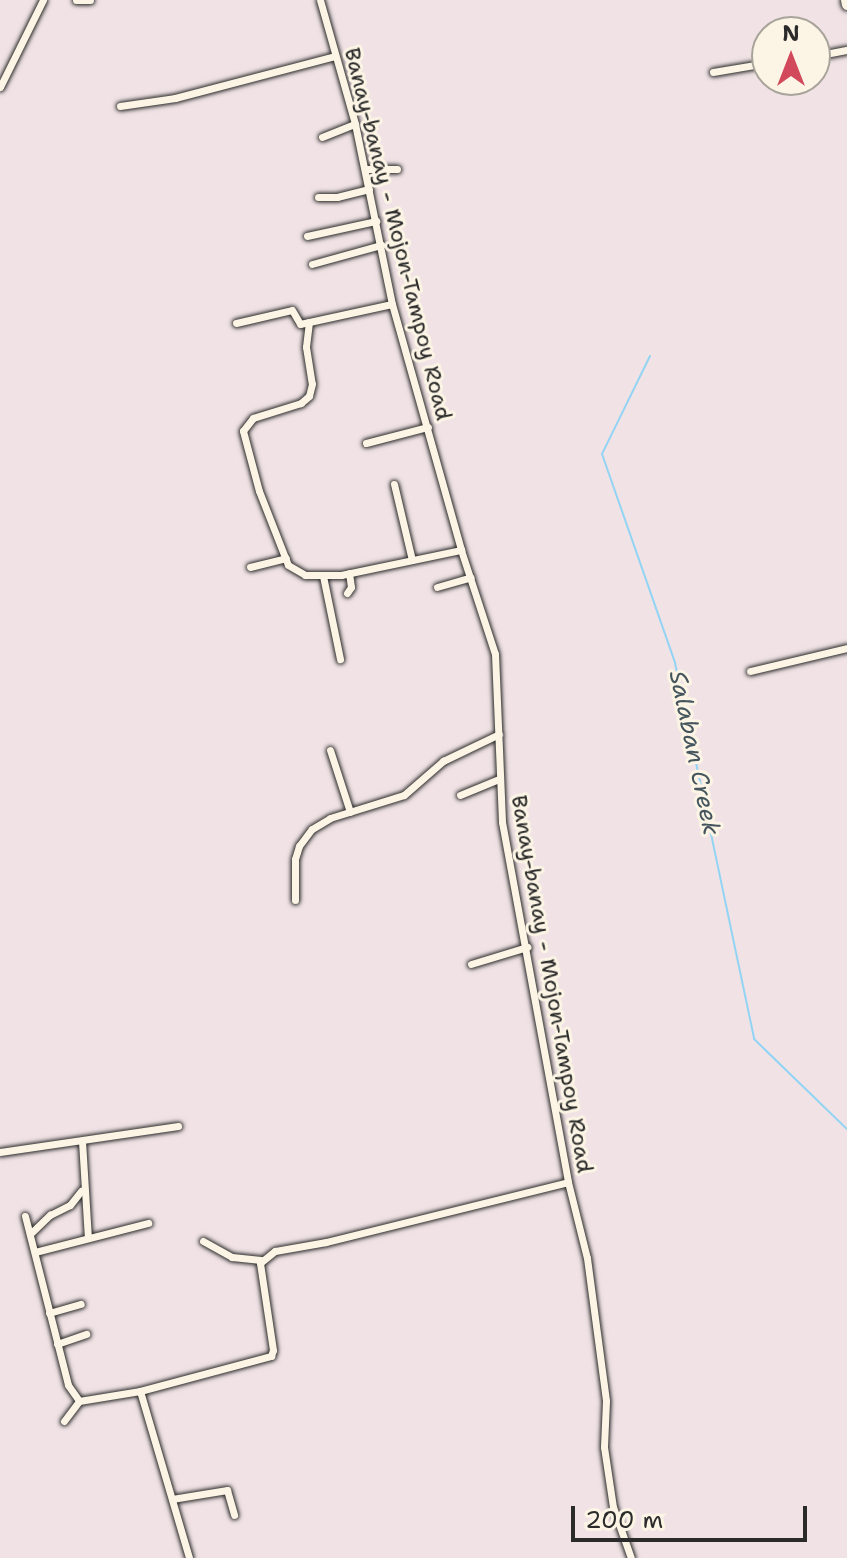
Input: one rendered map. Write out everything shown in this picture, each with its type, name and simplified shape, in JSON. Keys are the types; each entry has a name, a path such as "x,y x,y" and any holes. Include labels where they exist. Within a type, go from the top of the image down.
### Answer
{"street":[{"path":"0,87 43,0"},
{"path":"76,0 90,0"},
{"name":"Banay-banay - Mojon-Tampoy Road","path":"320,0 355,124 392,304 461,550 495,654 502,822 568,1182 587,1258 606,1401 604,1447 613,1507 631,1558"},
{"path":"120,106 175,98 335,56"},
{"path":"713,72 751,66"},
{"path":"322,137 355,124"},
{"path":"365,169 397,169"},
{"path":"318,197 337,197 369,189"},
{"path":"307,236 376,221"},
{"path":"312,264 381,245"},
{"path":"236,323 291,310 296,322 309,322 392,304"},
{"path":"309,322 306,347 311,381 309,396 301,403 253,418 243,431 259,491 291,568 299,574 323,576 461,550"},
{"path":"366,443 428,427"},
{"path":"394,484 412,560"},
{"path":"250,567 286,558"},
{"path":"347,593 351,587 349,573"},
{"path":"323,576 340,659"},
{"path":"437,587 471,577"},
{"path":"750,671 847,648"},
{"path":"295,900 295,859 299,846 319,824 404,795 443,761 499,734"},
{"path":"330,750 350,812"},
{"path":"460,795 499,779"},
{"path":"471,964 527,947"},
{"path":"0,1152 178,1126"},
{"path":"82,1141 88,1238"},
{"path":"203,1241 232,1257 261,1260 275,1251 326,1242 568,1182"},
{"path":"30,1234 50,1215 70,1205 81,1191"},
{"path":"25,1216 68,1385 79,1401"},
{"path":"35,1252 148,1223"},
{"path":"64,1421 79,1401 140,1391 271,1356 273,1350 262,1290 261,1260"},
{"path":"49,1313 81,1304"},
{"path":"57,1344 86,1334"},
{"path":"140,1391 189,1558"},
{"path":"172,1499 227,1490 234,1515"}],"waterway":[{"name":"Salaban Creek","path":"650,356 602,454 675,663 754,1039 847,1129"}]}
